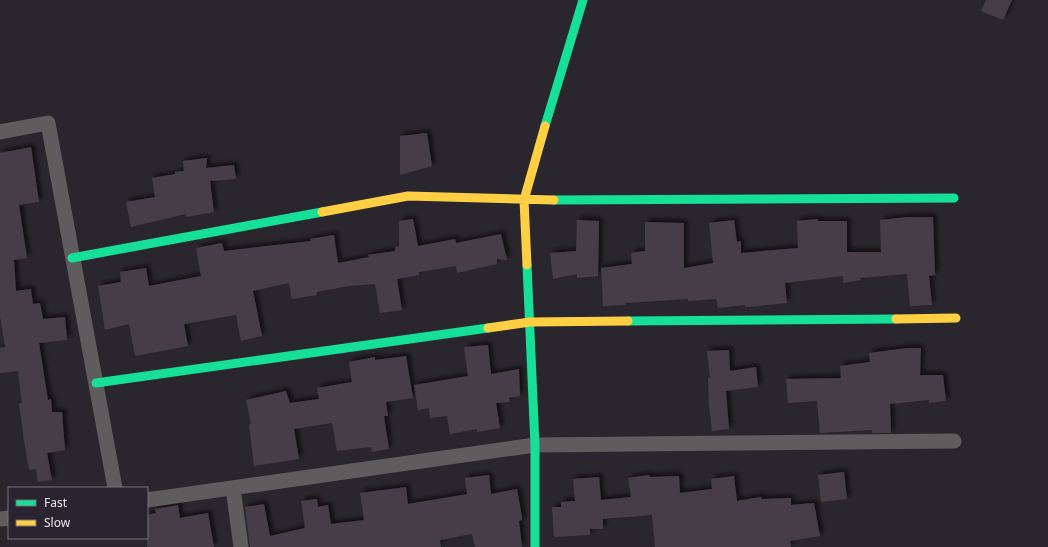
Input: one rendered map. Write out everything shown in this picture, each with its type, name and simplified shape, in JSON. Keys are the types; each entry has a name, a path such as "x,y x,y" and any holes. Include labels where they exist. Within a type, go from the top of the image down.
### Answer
{"street":[{"path":"534,547 535,445 524,200 578,12 583,0"},
{"path":"0,132 48,123 115,487"},
{"path":"72,258 408,196 524,200 954,198"},
{"path":"96,383 530,322 956,318"},
{"path":"148,500 535,445 954,441"},
{"path":"233,488 241,547"}],"building":[{"path":"986,0 1012,0 1003,20 981,11"},
{"path":"427,133 432,166 400,175 400,136"},
{"path":"31,147 39,202 19,205 27,258 14,260 16,291 31,289 33,304 40,303 43,319 65,317 67,340 39,343 48,400 51,399 52,412 62,412 65,450 47,453 52,480 38,482 36,469 29,470 19,403 22,403 18,371 0,373 0,348 5,347 0,316 0,153"},
{"path":"207,158 206,168 234,165 236,179 210,181 214,212 186,217 186,214 131,227 126,202 155,197 152,178 184,171 183,161"},
{"path":"908,217 933,217 935,275 929,276 932,305 910,306 907,274 860,278 861,280 843,283 843,276 785,283 787,303 749,307 745,307 745,305 718,308 716,299 688,301 688,299 603,306 601,268 632,264 631,253 645,251 645,222 684,223 684,268 713,263 709,223 734,220 737,242 741,241 741,253 798,248 797,221 818,219 818,221 847,221 847,252 881,252 880,220"},
{"path":"413,219 418,246 455,239 456,243 501,234 507,260 497,259 497,264 457,273 456,266 419,272 419,275 397,279 402,310 380,313 375,284 349,286 317,292 317,295 292,299 289,283 253,291 262,336 241,341 236,315 184,324 188,346 135,356 129,324 105,330 98,286 121,282 120,272 146,268 149,286 201,276 196,248 222,243 224,251 311,241 310,239 334,235 338,263 369,257 368,255 395,251 395,247 399,246 399,221"},
{"path":"577,220 599,221 598,276 577,278 577,274 553,279 550,253 576,251"},
{"path":"488,345 491,374 519,369 520,396 509,398 510,402 496,403 500,428 477,432 477,429 450,434 447,416 430,418 429,408 418,410 414,385 468,376 464,347"},
{"path":"907,348 921,348 920,375 943,375 946,401 929,403 929,400 890,404 891,433 872,433 872,430 820,433 817,401 788,403 786,379 841,378 840,366 870,362 869,353"},
{"path":"729,350 730,371 756,367 758,387 726,391 729,429 712,431 709,405 708,378 710,378 707,351"},
{"path":"406,356 413,398 386,402 388,416 384,416 389,449 372,452 371,447 337,451 332,423 294,429 299,459 254,466 249,425 251,424 246,400 286,391 290,403 319,399 317,388 352,382 349,362 375,357 375,360"},
{"path":"844,472 847,499 821,502 818,475"},
{"path":"489,475 491,494 517,489 522,517 522,520 519,521 522,547 475,547 472,534 440,540 441,547 250,547 245,507 264,504 270,536 305,528 301,501 317,499 318,507 328,505 331,524 364,520 360,493 406,487 408,504 467,494 465,478"},
{"path":"649,475 650,477 679,476 680,493 712,489 711,479 734,476 737,501 761,497 762,499 791,498 791,505 814,503 820,536 790,541 791,547 655,547 652,515 603,519 603,529 590,529 590,535 554,537 552,507 561,507 561,502 575,501 573,479 599,477 601,500 631,497 628,478"},
{"path":"178,505 180,518 208,513 214,547 147,547 148,515 156,513 155,509"}],"traffic: fast":[{"path":"545,126 583,0"},
{"path":"554,200 954,198"},
{"path":"72,258 322,212"},
{"path":"527,265 535,445 535,547"},
{"path":"628,321 896,319"},
{"path":"96,383 488,328"}],"traffic: slow":[{"path":"527,265 524,200 545,126"},
{"path":"322,212 408,196 554,200"},
{"path":"896,319 956,318"},
{"path":"488,328 530,322 628,321"}]}
